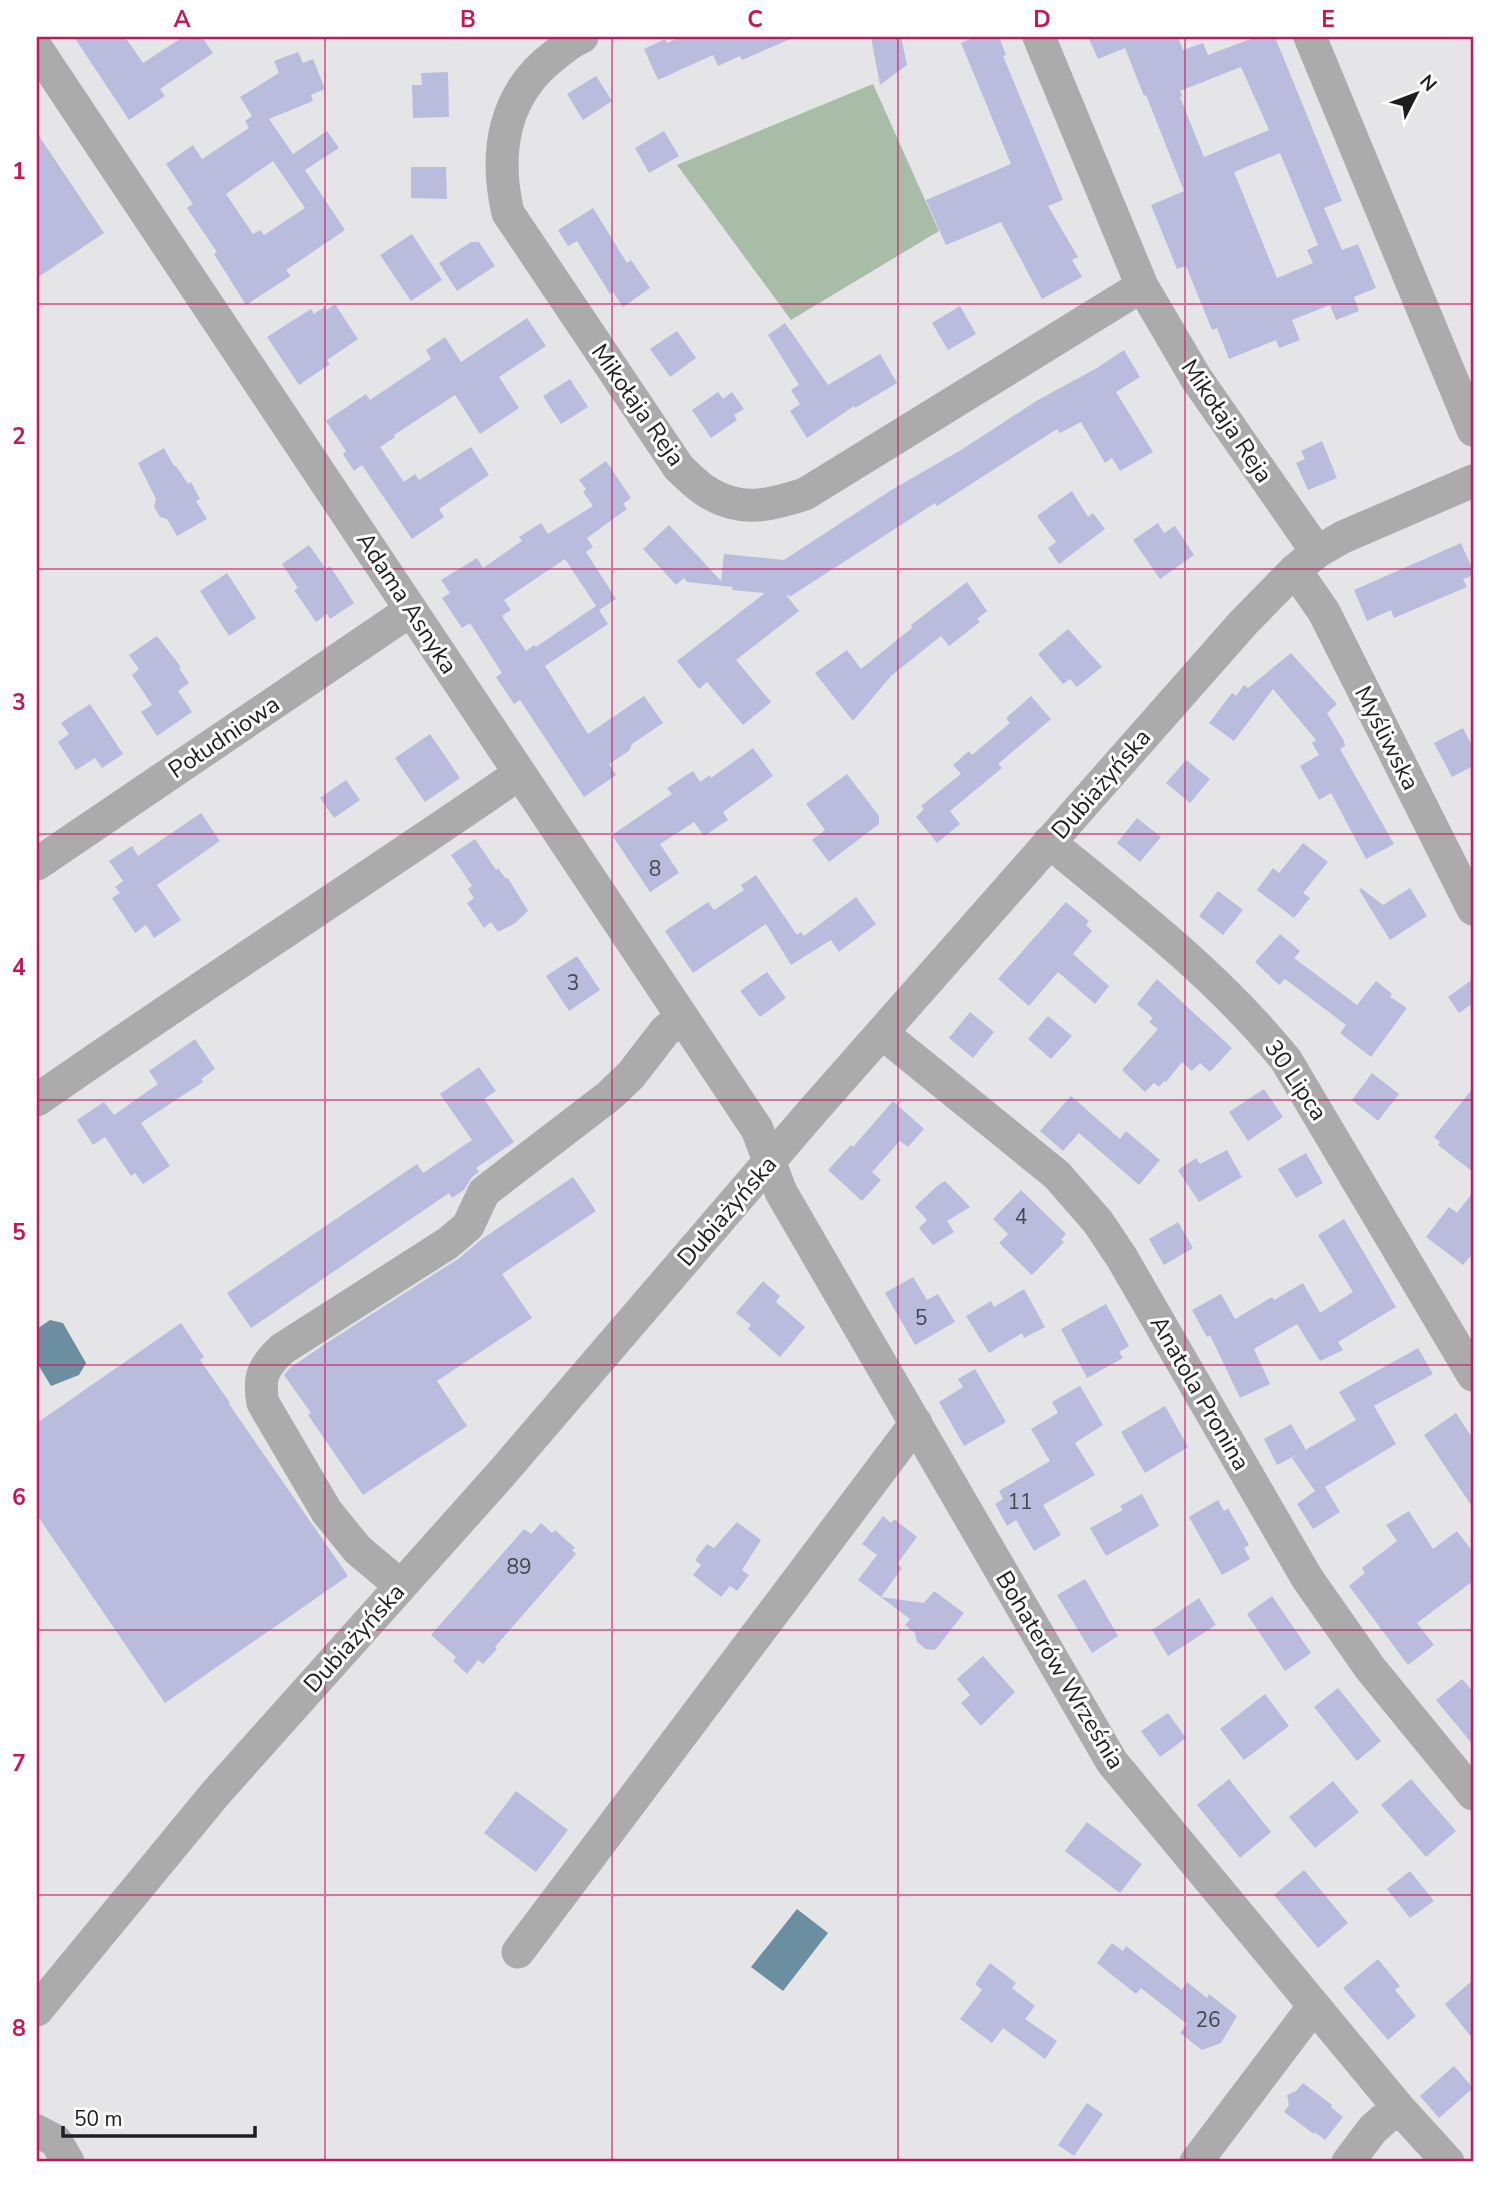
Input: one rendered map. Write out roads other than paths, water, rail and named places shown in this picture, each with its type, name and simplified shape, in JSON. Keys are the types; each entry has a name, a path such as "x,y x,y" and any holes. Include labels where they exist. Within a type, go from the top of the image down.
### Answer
{"street":[{"name":"Mikołaja Reja","path":"582,37 539,67 517,96 502,144 501,183 508,213 679,468 708,493 736,505 766,506 805,494 1142,286"},
{"name":"Mikołaja Reja","path":"1039,37 1142,286 1306,561"},
{"path":"1310,37 1473,430"},
{"name":"Adama Asnyka","path":"39,59 757,1129 770,1161"},
{"name":"Dubiażyńska","path":"37,2010 215,1794 501,1474 770,1161 1244,622 1306,561 1343,537 1473,481"},
{"name":"Myśliwska","path":"1306,561 1324,612 1473,909"},
{"name":"Południowa","path":"37,864 411,610"},
{"path":"37,1100 135,1031 360,883 519,774"},
{"name":"30 Lipca","path":"1049,842 1170,942 1260,1028 1286,1060 1473,1375"},
{"path":"401,1586 358,1549 327,1512 263,1403 260,1387 263,1373 271,1359 282,1349 448,1243 468,1226 484,1192 609,1096 631,1075 665,1031 682,1017"},
{"name":"Anatola Pronina","path":"882,1033 1057,1175 1098,1222 1122,1258 1307,1578 1370,1668 1473,1794"},
{"name":"Bohaterów Września","path":"770,1161 781,1192 1112,1762 1398,2107 1448,2162"},
{"path":"518,1952 916,1423"},
{"path":"1196,2162 1314,2006"},
{"path":"1348,2162 1373,2129 1398,2107"},
{"path":"37,2131 56,2141 68,2162"}],"water":[{"path":"50,1320 63,1323 86,1363 79,1375 51,1386 37,1363 37,1329"},
{"path":"797,1909 828,1933 783,1991 751,1967"}]}
